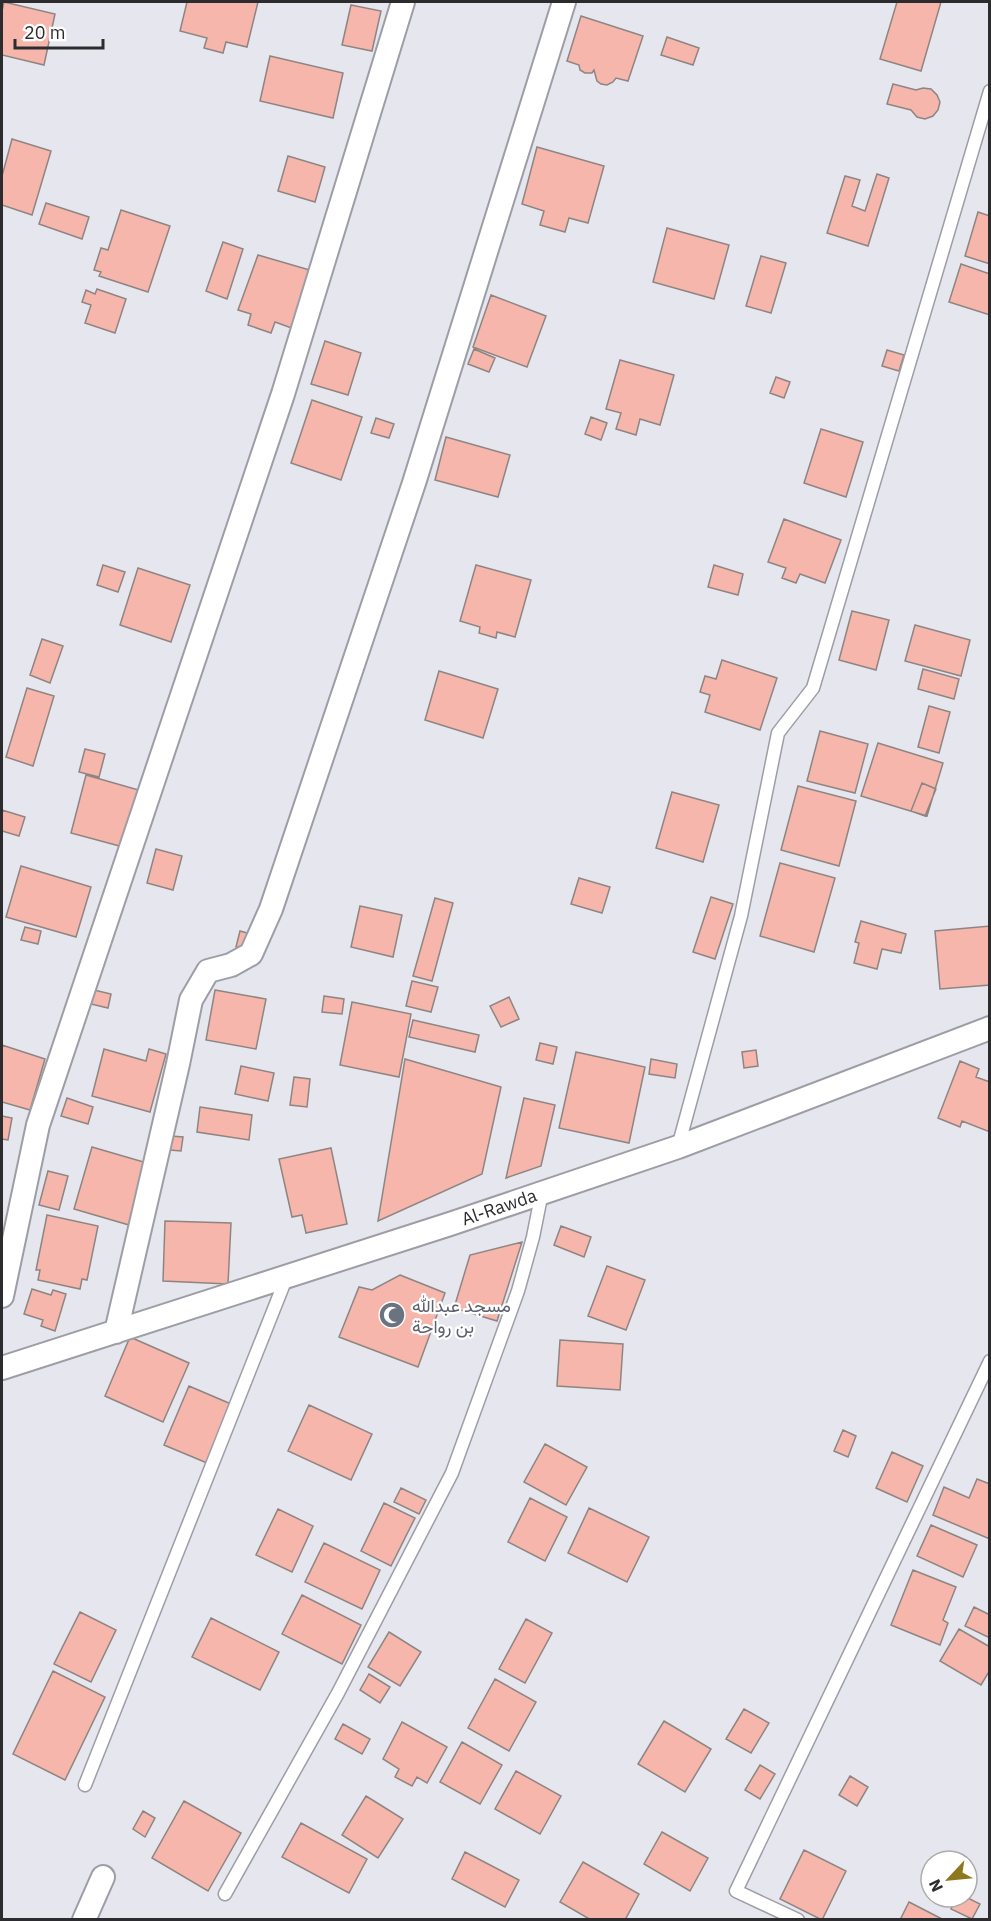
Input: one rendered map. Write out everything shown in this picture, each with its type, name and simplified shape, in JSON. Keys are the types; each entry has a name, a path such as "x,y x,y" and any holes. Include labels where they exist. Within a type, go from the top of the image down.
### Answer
{"street":[{"path":"2,1296 39,1125 283,394 403,2"},
{"path":"116,1332 191,1000 208,971 231,965 251,954 271,909 414,483 564,2"},
{"name":"Al-Rawda","path":"2,1368 450,1224 678,1147 990,1028"},
{"path":"84,1920 103,1877"}],"lane":[{"path":"678,1147 741,916 778,733 813,688 990,91"},
{"path":"225,1894 338,1693 452,1473 518,1291 533,1237 542,1192"},
{"path":"85,1785 287,1276"},
{"path":"798,1920 736,1891 990,1361"}],"building":[{"path":"4,2 55,14 44,65 2,55"},
{"path":"187,2 258,2 247,47 226,42 223,53 204,48 207,38 180,31"},
{"path":"897,2 941,2 921,71 880,59"},
{"path":"351,5 381,11 372,51 342,45"},
{"path":"581,16 643,36 628,81 616,78 607,85 601,84 597,81 594,70 592,73 585,73 580,70 579,65 567,61"},
{"path":"667,37 699,48 693,65 661,55"},
{"path":"270,56 343,73 333,118 260,101"},
{"path":"893,84 916,90 931,89 940,102 938,110 933,116 925,119 917,117 911,110 887,104"},
{"path":"12,139 51,151 32,215 2,205 2,176"},
{"path":"537,147 604,166 588,223 569,218 565,232 540,225 544,211 522,204"},
{"path":"288,156 325,167 315,202 278,191"},
{"path":"877,174 889,178 868,246 827,233 845,176 860,180 852,206 865,211"},
{"path":"46,203 89,217 82,239 39,224"},
{"path":"121,210 170,226 148,292 99,276 101,272 94,270 101,248 108,250"},
{"path":"978,212 990,216 990,264 965,256"},
{"path":"667,228 729,245 714,299 653,282"},
{"path":"223,242 243,249 227,299 206,291"},
{"path":"258,255 313,271 297,330 275,322 271,333 248,325 251,314 238,310"},
{"path":"761,256 786,263 771,313 746,306"},
{"path":"961,264 990,274 990,315 949,302"},
{"path":"97,289 126,299 115,333 85,323 91,305 82,302 86,290 95,294"},
{"path":"491,295 546,316 527,367 473,347"},
{"path":"325,341 361,353 348,395 311,384"},
{"path":"474,349 495,358 489,372 468,364"},
{"path":"887,350 904,355 899,371 882,366"},
{"path":"620,360 674,375 660,425 640,419 636,435 616,429 621,413 606,409"},
{"path":"776,377 790,382 784,398 770,393"},
{"path":"312,400 362,417 341,480 291,463"},
{"path":"591,417 607,423 601,440 585,434"},
{"path":"376,418 394,424 389,438 371,433"},
{"path":"821,429 863,442 846,497 804,483"},
{"path":"446,437 510,455 498,497 435,480"},
{"path":"784,519 841,540 825,583 800,574 796,583 782,578 786,568 768,562"},
{"path":"103,565 125,572 118,592 97,585"},
{"path":"476,565 531,580 515,637 497,632 496,638 479,633 480,627 460,621"},
{"path":"714,565 743,574 738,595 708,587"},
{"path":"138,568 190,585 171,642 120,625"},
{"path":"852,611 889,620 876,670 839,660"},
{"path":"915,625 970,640 961,676 905,661"},
{"path":"42,639 63,646 50,683 30,675"},
{"path":"722,660 777,678 760,730 705,712 710,695 700,692 705,676 716,679"},
{"path":"923,669 959,679 954,699 918,689"},
{"path":"439,671 498,689 483,738 425,720"},
{"path":"27,688 54,696 33,766 6,757"},
{"path":"929,706 950,712 939,753 918,747"},
{"path":"820,731 868,744 855,793 807,781"},
{"path":"878,743 943,763 927,816 861,796"},
{"path":"85,749 105,754 99,777 79,772"},
{"path":"86,775 142,791 127,848 71,833"},
{"path":"922,783 936,789 925,816 911,811"},
{"path":"798,786 856,801 839,866 781,850"},
{"path":"672,792 719,805 703,862 656,848"},
{"path":"2,810 25,817 19,836 2,831"},
{"path":"156,849 182,856 173,890 147,883"},
{"path":"780,863 835,878 814,952 760,936"},
{"path":"21,866 91,887 76,937 6,917"},
{"path":"579,878 610,887 602,913 571,904"},
{"path":"711,897 733,904 715,959 693,952"},
{"path":"435,898 453,903 432,981 413,976"},
{"path":"360,906 402,915 393,957 351,947"},
{"path":"861,921 906,934 901,953 882,949 877,969 854,963 859,943 855,942"},
{"path":"990,926 990,985 940,989 935,931"},
{"path":"25,927 41,931 38,944 21,940"},
{"path":"240,931 255,935 252,951 236,947"},
{"path":"412,981 438,987 431,1012 406,1006"},
{"path":"94,990 111,994 108,1008 91,1004"},
{"path":"215,990 266,999 256,1049 206,1040"},
{"path":"324,996 344,999 342,1014 322,1012"},
{"path":"509,997 519,1019 501,1027 490,1006"},
{"path":"352,1002 411,1014 399,1077 340,1065"},
{"path":"413,1020 479,1035 475,1052 409,1037"},
{"path":"540,1043 557,1047 553,1064 536,1060"},
{"path":"2,1045 45,1059 30,1110 2,1102"},
{"path":"104,1049 146,1061 149,1049 166,1054 150,1112 92,1096"},
{"path":"756,1050 758,1066 744,1068 742,1052"},
{"path":"576,1052 645,1067 629,1143 559,1128"},
{"path":"405,1059 501,1087 482,1174 378,1221"},
{"path":"651,1059 677,1064 675,1078 649,1074"},
{"path":"960,1061 979,1069 976,1077 990,1082 990,1132 962,1121 960,1127 938,1118"},
{"path":"241,1066 274,1073 268,1101 235,1094"},
{"path":"294,1077 310,1079 307,1107 290,1105"},
{"path":"67,1098 93,1107 88,1124 61,1116"},
{"path":"524,1098 555,1105 541,1166 506,1178"},
{"path":"200,1107 252,1115 249,1140 197,1132"},
{"path":"2,1116 12,1118 8,1140 2,1139"},
{"path":"171,1136 183,1137 181,1151 170,1150"},
{"path":"92,1147 147,1163 129,1225 74,1209"},
{"path":"331,1148 347,1224 306,1233 302,1215 292,1217 279,1159"},
{"path":"48,1171 68,1176 59,1210 39,1205"},
{"path":"47,1215 98,1226 87,1280 82,1279 80,1289 38,1280 40,1270 36,1270"},
{"path":"165,1221 231,1223 228,1284 163,1281"},
{"path":"561,1226 591,1237 584,1257 554,1245"},
{"path":"522,1242 497,1321 454,1308 470,1255"},
{"path":"607,1266 645,1280 626,1330 588,1316"},
{"name":"مسجد عبدالله بن رواحة","path":"400,1275 445,1293 418,1367 339,1337 359,1287 372,1290"},
{"path":"32,1289 51,1295 53,1290 66,1294 55,1331 41,1326 43,1320 24,1314"},
{"path":"130,1337 189,1363 163,1422 105,1396"},
{"path":"560,1340 623,1344 620,1390 557,1386"},
{"path":"189,1386 231,1404 207,1463 164,1445"},
{"path":"309,1405 372,1434 351,1480 288,1451"},
{"path":"843,1430 856,1436 848,1457 834,1451"},
{"path":"545,1444 587,1467 566,1505 524,1482"},
{"path":"892,1452 923,1466 907,1502 876,1488"},
{"path":"977,1479 990,1484 990,1539 933,1515 944,1487 969,1498"},
{"path":"401,1488 426,1500 419,1514 394,1502"},
{"path":"530,1498 567,1517 545,1561 508,1542"},
{"path":"384,1503 415,1518 391,1566 361,1551"},
{"path":"589,1508 649,1537 627,1582 568,1553"},
{"path":"278,1509 313,1526 292,1572 256,1555"},
{"path":"931,1525 977,1545 963,1577 917,1556"},
{"path":"324,1543 380,1570 362,1609 305,1582"},
{"path":"913,1570 956,1587 943,1620 948,1623 940,1645 891,1625"},
{"path":"302,1595 361,1625 342,1664 282,1634"},
{"path":"974,1607 990,1615 990,1638 965,1626"},
{"path":"80,1612 116,1630 91,1682 54,1664"},
{"path":"211,1618 279,1652 260,1690 192,1657"},
{"path":"526,1619 552,1633 525,1683 499,1669"},
{"path":"959,1629 990,1647 990,1670 981,1685 940,1661"},
{"path":"389,1632 421,1652 400,1686 368,1667"},
{"path":"53,1671 105,1697 65,1780 13,1754"},
{"path":"369,1674 390,1687 380,1703 360,1690"},
{"path":"495,1679 536,1702 509,1751 468,1728"},
{"path":"744,1709 769,1723 751,1753 726,1739"},
{"path":"664,1721 711,1749 685,1792 638,1764"},
{"path":"402,1722 447,1747 427,1783 417,1777 412,1786 395,1777 399,1769 383,1759"},
{"path":"343,1724 370,1739 362,1754 335,1739"},
{"path":"462,1742 502,1765 480,1804 440,1782"},
{"path":"760,1765 775,1774 760,1799 745,1790"},
{"path":"516,1771 561,1796 540,1834 495,1809"},
{"path":"850,1776 868,1787 857,1806 839,1795"},
{"path":"366,1796 403,1819 378,1858 342,1835"},
{"path":"184,1801 241,1833 208,1891 152,1858"},
{"path":"143,1811 155,1818 145,1837 133,1829"},
{"path":"301,1823 367,1859 349,1893 282,1857"},
{"path":"662,1832 708,1858 690,1891 644,1864"},
{"path":"804,1850 846,1871 822,1920 780,1899"},
{"path":"465,1852 519,1880 505,1907 452,1879"},
{"path":"583,1862 639,1894 625,1920 591,1920 560,1902"},
{"path":"909,1902 944,1920 900,1920"},
{"path":"951,1909 977,1909 972,1919"}],"place":[{"name":"مسجد عبدالله بن رواحة","path":"392,1315"}]}
